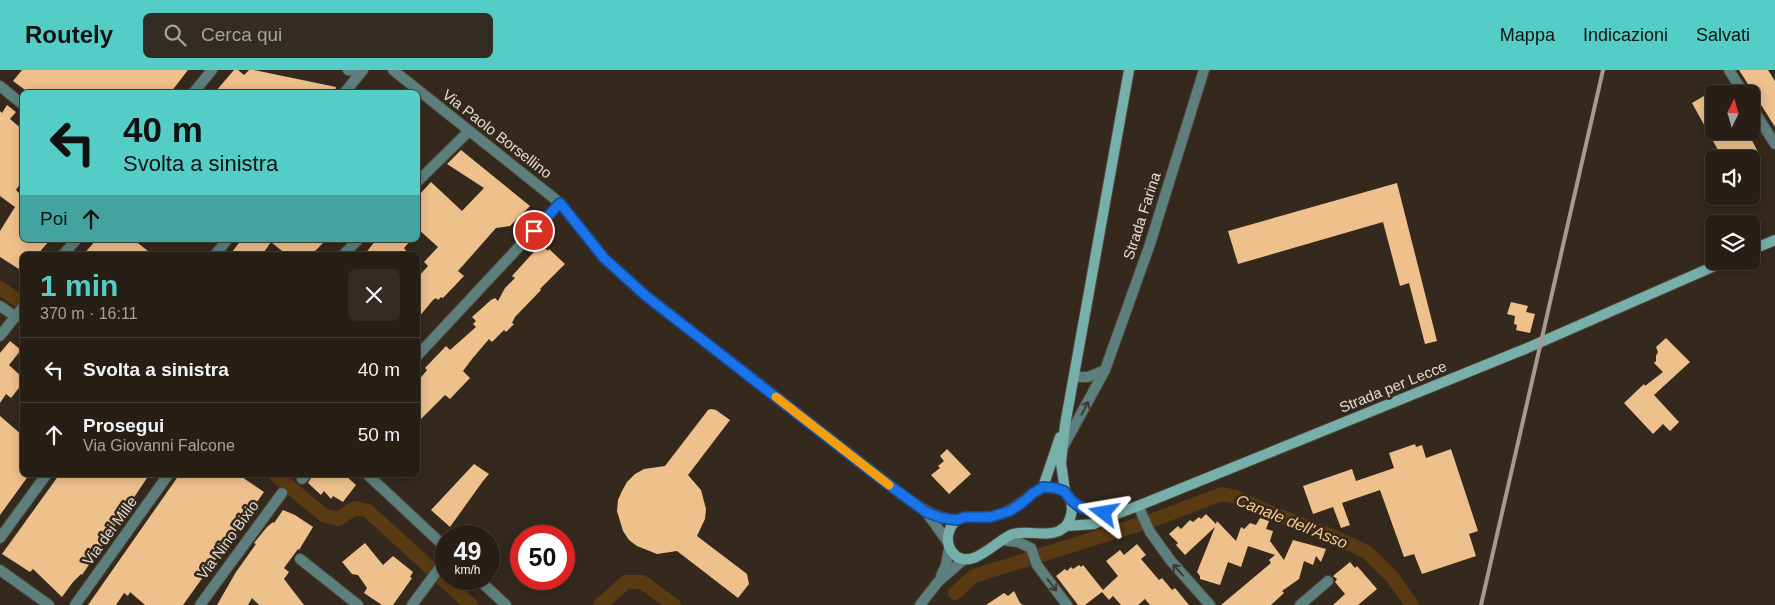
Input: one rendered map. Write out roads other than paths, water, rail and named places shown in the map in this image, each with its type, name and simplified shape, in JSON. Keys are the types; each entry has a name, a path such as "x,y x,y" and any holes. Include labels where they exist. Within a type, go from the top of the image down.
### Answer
{"main road":[{"path":"1043,487 1065,425 1075,377 1129,70"},
{"path":"1760,247 1774,243"},
{"name":"Strada per Lecce","path":"963,560 977,558 1013,534 1057,532 1067,526 1094,524 1116,514 1140,511 1705,270"},
{"path":"1065,425 1061,463 1064,491 1081,508 1092,512 1116,514"},
{"path":"963,560 956,557 948,545 951,526 957,520 965,517 990,517 1010,511 1043,487 1064,491"},
{"path":"1067,526 1072,513 1071,500"}],"street":[{"path":"196,90 212,70"},
{"path":"348,70 362,71"},
{"name":"Via Paolo Borsellino","path":"392,70 417,90"},
{"name":"Strada Farina","path":"1064,445 1105,370 1149,247 1204,70"},
{"path":"1729,70 1738,85"},
{"path":"347,90 362,71"},
{"path":"0,86 20,102"},
{"name":"Via Paolo Borsellino","path":"420,92 560,203 604,258 646,296 926,512"},
{"path":"1760,120 1775,144"},
{"path":"420,179 469,131"},
{"path":"420,352 560,203"},
{"path":"66,252 74,242"},
{"path":"217,252 225,242"},
{"path":"346,252 356,242"},
{"path":"0,306 20,312 0,336"},
{"path":"1075,377 1088,377 1105,370"},
{"path":"0,538 45,477"},
{"name":"Via dei Mille","path":"75,605 167,477"},
{"path":"370,477 435,538"},
{"name":"Via Nino Bixio","path":"200,605 282,493"},
{"path":"1140,511 1150,532 1171,561 1210,605"},
{"path":"926,512 942,518 957,520"},
{"path":"926,512 948,545 946,565 938,582"},
{"path":"1002,540 1018,542 1031,548 1037,565 1067,605"},
{"path":"300,559 358,605"},
{"path":"920,605 938,582 963,560"},
{"path":"0,570 49,605"},
{"path":"412,605 435,574"},
{"path":"1300,605 1328,581"},
{"path":"490,590 506,605"}],"waterway":[{"name":"Canale dell'Asso","path":"0,288 20,302"},
{"name":"Canale dell'Asso","path":"277,477 325,516 338,519 355,508 368,511 471,605"},
{"name":"Canale dell'Asso","path":"955,593 974,576 1156,519 1222,494 1237,497 1367,552 1392,577 1412,605"},
{"name":"Canale dell'Asso","path":"600,605 626,582 642,582 674,605"}],"railway":[{"path":"1481,605 1603,70"}]}
